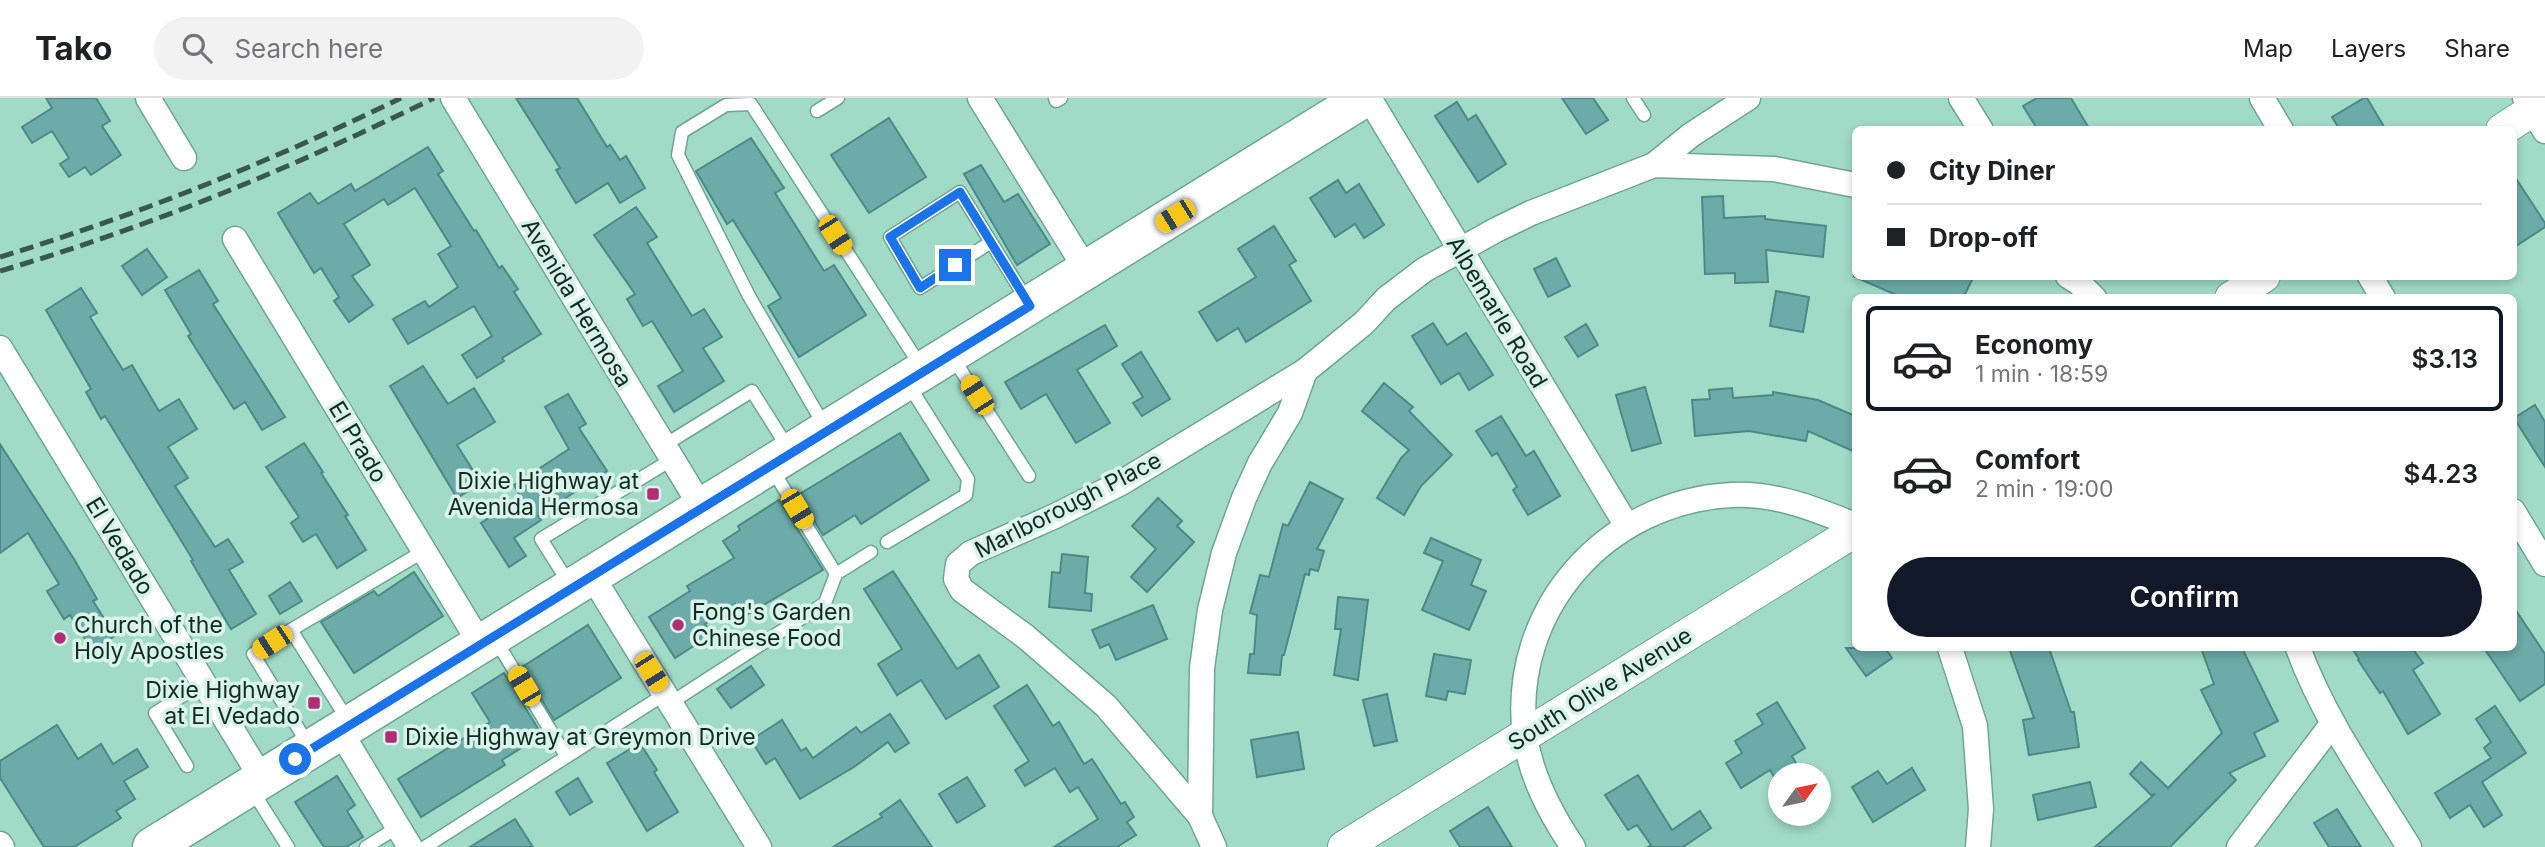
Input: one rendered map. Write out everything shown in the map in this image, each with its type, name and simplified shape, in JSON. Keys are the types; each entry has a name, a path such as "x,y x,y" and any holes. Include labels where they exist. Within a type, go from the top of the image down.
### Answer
{"main road":[{"path":"152,847 1366,98"}],"street":[{"path":"148,98 184,158"},
{"name":"Avenida Hermosa","path":"453,98 702,508"},
{"path":"980,98 1087,271"},
{"name":"Albemarle Road","path":"1366,98 1626,526"},
{"path":"1214,847 1200,816 1202,668 1210,610 1224,553 1244,498 1260,463 1290,412 1305,371 1364,323 1386,299 1424,270 1531,213 1654,165 1691,135 1748,98"},
{"path":"1961,98 1978,126"},
{"path":"2262,98 2279,126"},
{"path":"2509,126 2537,111"},
{"path":"1654,165 1774,169 1852,185"},
{"name":"El Prado","path":"235,239 424,551 487,641"},
{"path":"2237,294 2258,280"},
{"name":"El Vedado","path":"0,348 203,683 256,783"},
{"name":"Marlborough Place","path":"1200,816 1107,706 1026,637 962,590 956,579 958,564 971,553 1121,484 1305,371"},
{"path":"1573,847 1548,808 1533,771 1525,735 1524,687 1530,655 1541,624 1556,595 1576,569 1599,546 1626,526 1670,506 1702,497 1767,496 1799,503 1852,524"},
{"path":"2517,518 2545,564"},
{"name":"South Olive Avenue","path":"1344,847 1852,533"},
{"path":"582,583 668,698 759,847"},
{"path":"1951,651 1975,726 1981,809 1978,847"},
{"path":"2299,651 2308,675 2333,723 2409,847"},
{"path":"2239,847 2333,723"},
{"path":"334,735 404,837"}],"lane":[{"path":"817,111 838,98"},
{"path":"1055,98 1056,101 1061,98"},
{"path":"1633,98 1644,115"},
{"path":"828,431 749,296 678,155 682,132 726,105 751,104 927,370 1029,476"},
{"path":"991,242 920,288 890,237 960,192 991,242 1030,306"},
{"path":"887,542 966,495 968,479 927,370"},
{"path":"582,583 541,539 752,391 781,460 836,574"},
{"path":"334,735 253,654 290,629 424,551"},
{"path":"425,847 566,756 825,603 836,574 872,552"},
{"path":"290,629 334,735"},
{"path":"487,641 566,756"},
{"path":"187,766 155,713 203,683"},
{"path":"256,783 288,847"},
{"path":"366,847 404,837"}],"building":[{"path":"46,98 96,98 110,121 102,126 121,155 91,175 85,167 69,177 60,164 69,158 52,131 32,143 22,127 52,108"},
{"path":"516,98 577,98 607,147 610,145 620,160 626,156 645,188 620,203 608,183 576,203 556,170 560,168"},
{"path":"1562,98 1593,98 1608,120 1586,134"},
{"path":"2037,98 2071,98 2088,126 2036,126 2023,106"},
{"path":"2367,98 2384,126 2338,126 2332,117"},
{"path":"1457,102 1468,120 1476,115 1506,164 1478,182 1435,116"},
{"path":"889,118 926,177 869,213 831,155"},
{"path":"751,138 784,188 775,193 824,271 834,265 866,315 799,357 768,306 781,298 733,220 727,224 696,171"},
{"path":"428,147 443,171 438,174 499,268 502,266 518,289 514,292 541,334 502,358 504,361 477,378 462,355 492,336 474,306 408,344 393,319 425,301 429,307 458,287 438,254 451,246 415,188 388,205 384,199 344,224 370,265 352,276 373,305 349,322 334,301 339,297 321,268 314,273 278,213 310,193 318,204 351,184 355,191"},
{"path":"981,165 1004,202 1018,194 1050,244 1017,265 964,174"},
{"path":"1338,180 1346,193 1359,184 1384,225 1364,238 1355,224 1335,237 1310,198"},
{"path":"2517,180 2545,223 2545,227 2517,245"},
{"path":"1723,196 1724,218 1765,216 1765,219 1826,226 1823,257 1766,250 1768,282 1735,283 1735,273 1705,274 1702,197"},
{"path":"636,207 657,237 647,243 692,316 704,309 722,337 703,348 724,381 674,412 658,386 683,371 652,321 643,326 627,299 635,294 594,235"},
{"path":"1274,226 1296,261 1289,265 1311,301 1246,342 1238,328 1217,341 1199,312 1256,277 1238,249"},
{"path":"147,249 167,277 142,295 122,266"},
{"path":"1556,258 1570,286 1548,297 1534,269"},
{"path":"199,270 218,301 213,304 285,417 262,430 245,402 234,409 188,336 191,334 165,290"},
{"path":"1862,280 1972,280 1965,294 1894,294"},
{"path":"81,288 97,313 90,317 123,370 132,365 159,411 179,399 197,429 168,447 188,478 175,486 215,547 228,539 243,562 229,570 256,614 231,629 191,561 193,560 105,416 101,419 86,392 91,389 46,310"},
{"path":"1776,291 1809,297 1803,332 1770,326"},
{"path":"1433,323 1447,345 1466,333 1493,375 1469,390 1459,373 1441,384 1412,336"},
{"path":"1586,324 1598,345 1578,357 1565,337"},
{"path":"1105,325 1117,346 1077,370 1110,423 1076,443 1046,394 1021,409 1005,382"},
{"path":"1141,352 1170,399 1142,416 1133,403 1143,397 1122,364"},
{"path":"423,366 448,404 474,388 495,422 457,445 481,483 457,498 390,386"},
{"path":"1384,383 1413,407 1409,411 1452,455 1421,486 1404,515 1377,498 1401,458 1409,450 1362,411"},
{"path":"1645,387 1661,443 1632,451 1616,395"},
{"path":"1732,388 1733,398 1773,395 1773,392 1818,400 1852,415 1852,451 1808,431 1806,441 1749,431 1695,436 1692,400 1710,399 1709,390"},
{"path":"568,394 586,424 579,428 607,471 538,516 541,520 514,538 526,556 509,567 481,523 521,497 514,485 569,449 545,407"},
{"path":"2535,405 2545,422 2545,467 2517,423 2517,416"},
{"path":"1501,416 1526,456 1534,451 1560,496 1528,515 1513,490 1517,487 1497,453 1492,456 1476,431"},
{"path":"900,433 929,480 861,524 855,515 823,535 798,495"},
{"path":"304,443 366,550 337,568 316,534 303,542 291,523 299,517 266,467"},
{"path":"0,444 74,559 97,599 93,601 115,636 92,650 70,615 64,619 47,591 59,584 28,533 0,553"},
{"path":"1310,482 1343,499 1317,549 1324,551 1318,571 1310,569 1309,575 1305,574 1282,655 1280,675 1248,673 1250,654 1254,654 1257,615 1250,613 1260,575 1269,577 1283,524 1288,526"},
{"path":"1158,498 1182,521 1177,526 1194,542 1147,592 1131,577 1156,549 1132,526"},
{"path":"779,500 823,570 743,617 735,604 705,624 712,634 675,658 649,617 690,591 687,586 734,558 723,541 740,530 738,526"},
{"path":"1431,538 1481,560 1471,585 1486,591 1469,630 1422,610 1443,561 1424,553"},
{"path":"1062,554 1088,557 1085,593 1092,594 1091,611 1049,607 1052,572 1060,573"},
{"path":"893,571 957,669 979,655 999,687 946,719 921,680 897,695 878,664 902,649 864,589"},
{"path":"414,572 443,616 354,673 321,622 374,591 378,596"},
{"path":"290,582 302,601 280,614 269,596"},
{"path":"1338,597 1368,600 1358,680 1334,675 1341,629 1335,629"},
{"path":"1153,605 1167,639 1116,660 1109,644 1100,648 1092,630"},
{"path":"2517,612 2545,654 2545,684 2520,701 2486,651 2517,651"},
{"path":"588,625 621,678 554,720 522,667"},
{"path":"1846,648 1852,648 1852,651 1887,651 1892,658 1866,676"},
{"path":"2010,651 2050,651 2071,712 2074,712 2079,747 2029,755 2023,720 2034,718"},
{"path":"2202,651 2243,651 2278,721 2254,733 2265,756 2229,773 2236,780 2170,847 2095,847 2155,794 2151,795 2130,774 2141,762 2168,788 2222,733 2201,690 2214,684"},
{"path":"2354,651 2414,651 2423,663 2413,670 2440,714 2408,734 2383,691 2380,693"},
{"path":"1434,654 1471,660 1465,694 1448,691 1446,700 1426,696"},
{"path":"751,666 764,685 731,708 717,689"},
{"path":"504,673 542,735 502,760 505,765 421,817 398,779 490,722 472,693"},
{"path":"1027,685 1053,726 1059,722 1084,764 1092,759 1121,804 1125,802 1134,817 1127,822 1136,835 1117,847 1054,847 1098,819 1078,787 1070,792 1055,768 1025,786 1015,770 1029,761 994,706"},
{"path":"1387,694 1397,741 1374,746 1363,700"},
{"path":"1777,702 1805,748 1792,756 1796,763 1768,763 1768,771 1741,788 1726,763 1742,753 1735,741 1763,724 1757,714"},
{"path":"2495,706 2526,753 2482,782 2502,815 2484,827 2470,805 2450,818 2435,793 2491,758 2484,748 2491,742 2476,719"},
{"path":"890,714 909,743 895,752 888,742 854,767 800,799 775,758 766,764 751,740 782,720 801,751 806,748 813,758 856,727 861,733"},
{"path":"57,725 78,759 101,744 113,764 137,749 148,767 124,781 135,799 116,811 121,818 74,847 44,847 0,778 0,761"},
{"path":"1298,732 1304,769 1257,777 1251,740"},
{"path":"640,743 678,812 647,831 607,763"},
{"path":"1912,768 1925,790 1873,822 1852,787 1878,771 1887,784"},
{"path":"1638,775 1672,830 1700,811 1711,828 1683,847 1648,847 1651,845 1637,825 1628,830 1605,795"},
{"path":"337,776 355,805 347,811 363,837 346,847 324,847 295,802"},
{"path":"967,777 985,806 957,823 939,794"},
{"path":"578,778 592,802 570,815 556,792"},
{"path":"2090,782 2096,807 2038,820 2033,795"},
{"path":"900,800 932,847 833,847 882,817 880,814"},
{"path":"1488,807 1512,847 1460,847 1450,831"},
{"path":"2337,809 2361,847 2329,847 2314,823"},
{"path":"515,819 533,847 470,847"}],"railway":[{"path":"0,257 154,205 303,144 401,98"},
{"path":"0,271 111,235 221,194 434,98"}],"place":[{"name":"Dixie Highway at Avenida Hermosa","path":"653,494"},
{"name":"Fong's Garden Chinese Food","path":"678,625"},
{"name":"Church of the Holy Apostles","path":"60,638"},
{"name":"Dixie Highway at El Vedado","path":"314,703"},
{"name":"Dixie Highway at Greymon Drive","path":"391,737"}],"route":[{"path":"295,759 1030,306 960,192 890,237 920,288 955,265"}]}
